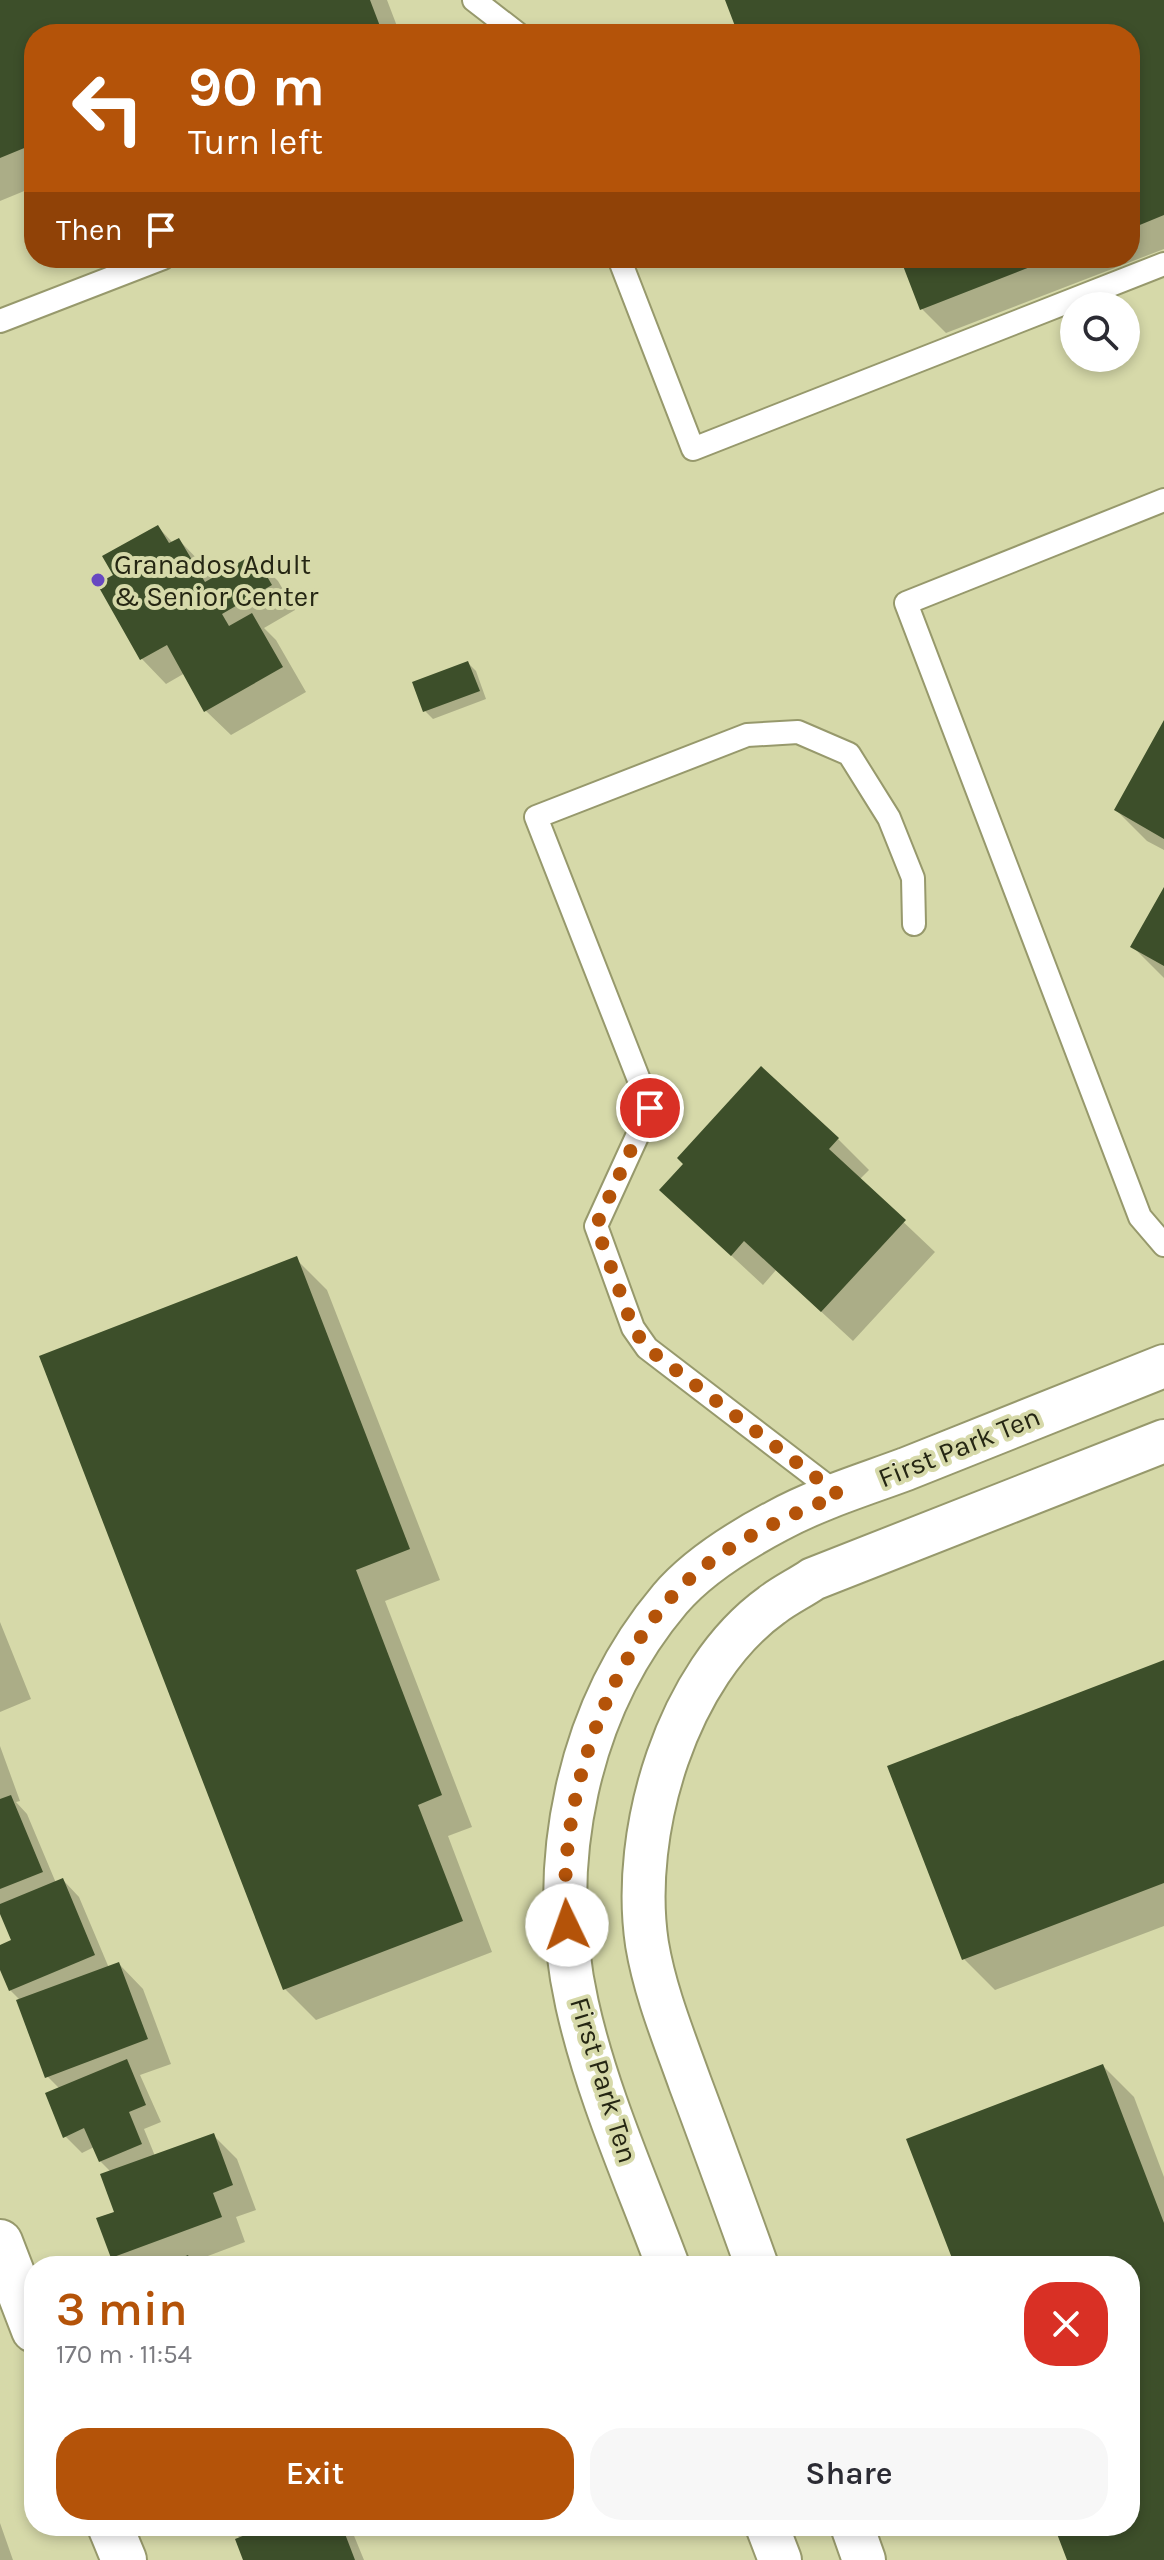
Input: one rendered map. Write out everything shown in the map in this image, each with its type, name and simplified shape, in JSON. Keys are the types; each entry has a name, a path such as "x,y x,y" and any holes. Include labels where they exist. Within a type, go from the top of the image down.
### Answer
{"street":[{"name":"First Park Ten","path":"664,2256 606,2104 577,2003 565,1904 565,1861 579,1776 612,1687 670,1599 695,1574 778,1520 1164,1366"},
{"path":"753,2256 667,2019 647,1943 643,1867 656,1789 683,1717 726,1651 749,1626 771,1605 813,1579 1164,1441"},
{"path":"0,2242 24,2304"},
{"path":"114,2536 124,2560"},
{"path":"771,2536 780,2560"},
{"path":"856,2536 864,2560"}],"lane":[{"path":"474,0 505,24"},
{"path":"623,268 693,449 1164,264"},
{"path":"0,321 137,268"},
{"path":"1164,500 906,603 1140,1217 1164,1245"},
{"path":"839,1495 647,1348 633,1328 596,1226 650,1108 536,817 747,735 798,732 849,754 889,818 913,878 914,924"}],"building":[{"path":"0,0 370,0 379,24 24,24 24,148 0,158"},
{"path":"725,0 1164,0 1164,215 1140,225 1140,24 734,24"},
{"path":"904,268 1027,268 920,310"},
{"path":"158,525 169,543 179,538 205,582 254,554 272,585 222,614 229,626 252,613 283,667 204,712 167,645 140,660 97,584 113,575 102,556"},
{"path":"468,661 480,691 423,712 412,682"},
{"path":"1164,720 1164,839 1114,810"},
{"path":"1164,887 1164,966 1130,947"},
{"path":"761,1066 839,1138 829,1149 906,1220 821,1312 744,1241 731,1256 659,1190 683,1164 677,1158"},
{"path":"297,1256 410,1549 356,1570 442,1795 418,1805 463,1921 283,1990 39,1356"},
{"path":"1164,1660 1164,1883 962,1960 887,1766"},
{"path":"11,1795 43,1872 0,1889 0,1799"},
{"path":"63,1878 95,1955 9,1991 0,1970 0,1945 11,1940 0,1914 0,1904"},
{"path":"119,1962 148,2039 45,2078 16,2000"},
{"path":"127,2059 146,2105 129,2112 142,2144 99,2162 84,2128 63,2138 45,2093"},
{"path":"1103,2064 1164,2223 1164,2560 1067,2560 1058,2536 1140,2536 1140,2256 951,2256 906,2139"},
{"path":"214,2133 233,2185 213,2193 222,2217 110,2256 96,2218 114,2212 100,2174"},
{"path":"243,2536 346,2536 355,2560 243,2560 235,2539"}],"place":[{"name":"Granados Adult & Senior Center","path":"98,580"}],"route":[{"path":"567,1925 565,1861 579,1776 612,1687 670,1599 695,1574 778,1520 839,1495 647,1348 633,1328 596,1226 650,1108"}]}
